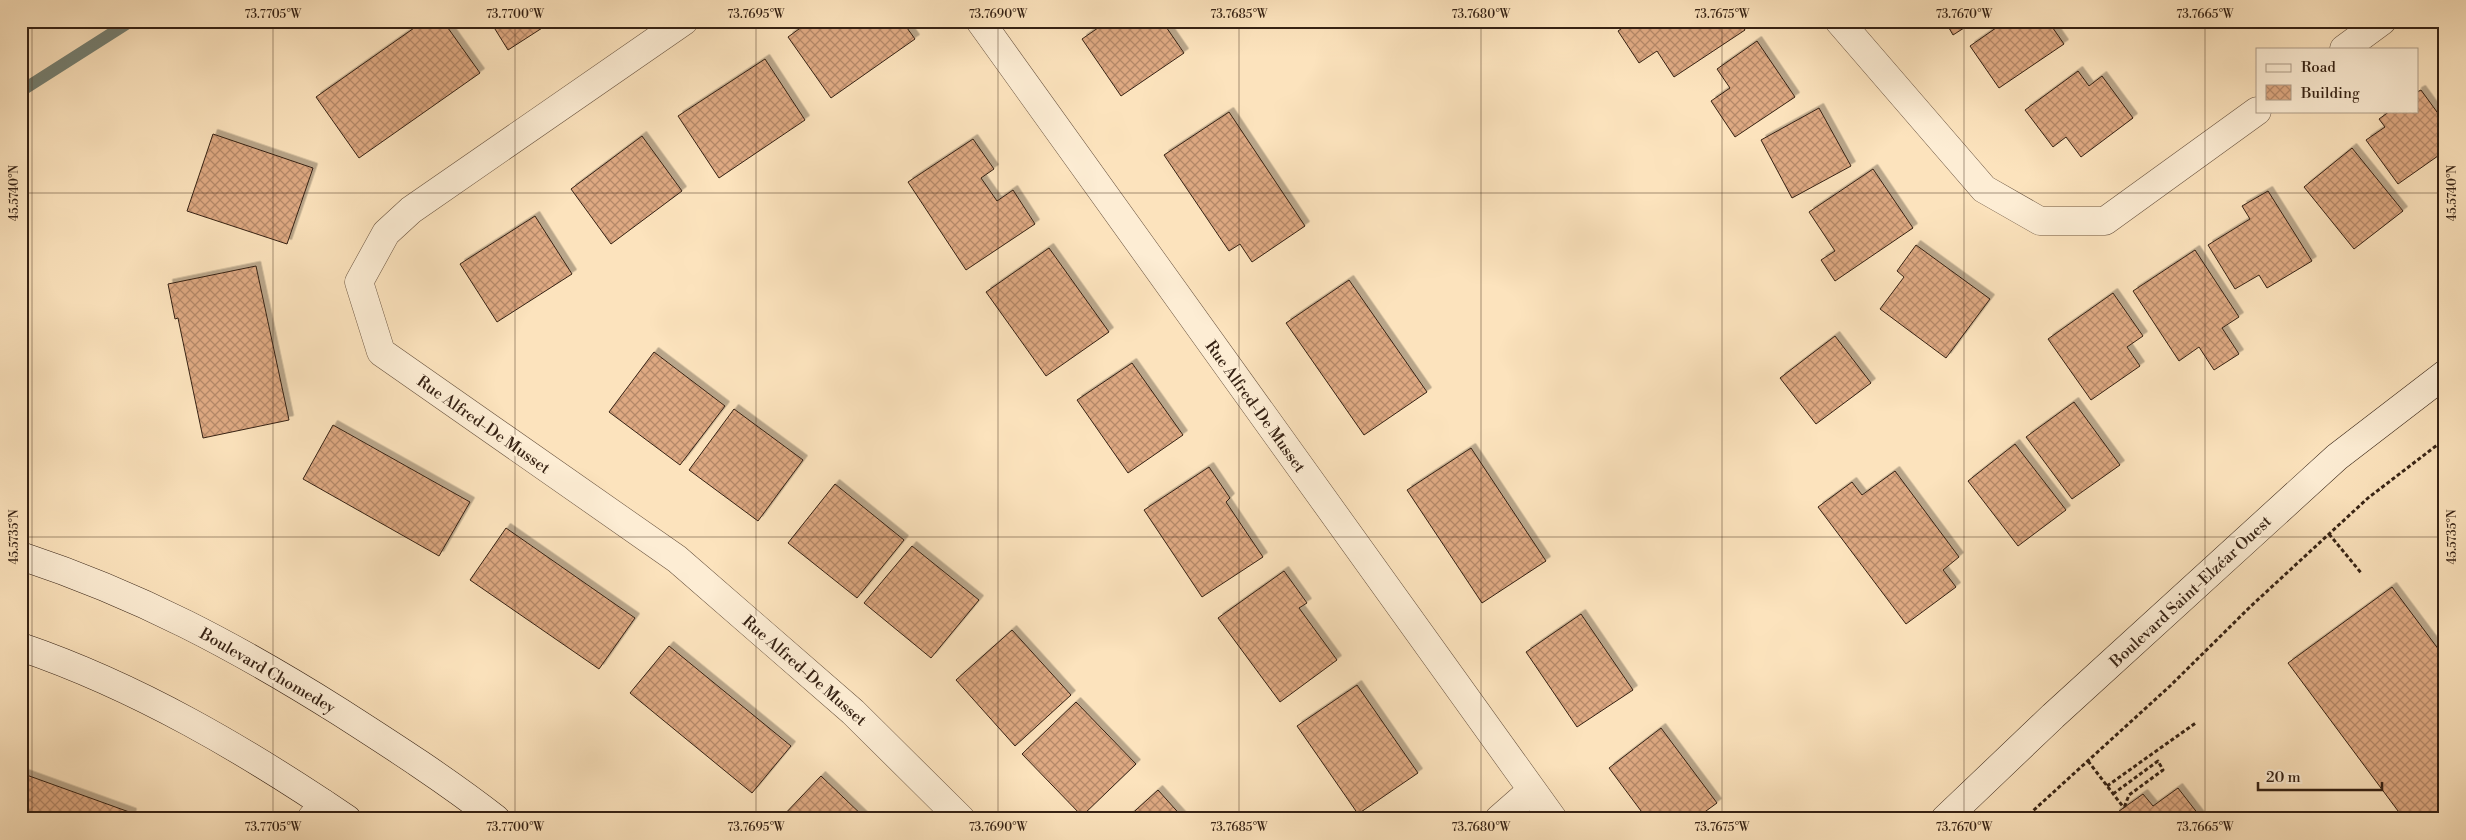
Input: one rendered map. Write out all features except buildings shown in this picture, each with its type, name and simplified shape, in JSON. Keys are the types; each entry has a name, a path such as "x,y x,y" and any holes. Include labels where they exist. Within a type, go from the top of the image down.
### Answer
{"street":[{"name":"Rue Alfred-De Musset","path":"684,21 411,210 386,233 359,282 381,352 677,559 853,712 961,819"},
{"name":"Rue Alfred-De Musset","path":"980,21 1553,819"},
{"path":"1838,21 1984,189 2040,221 2105,221 2256,112"},
{"path":"2345,48 2382,21"},
{"name":"Boulevard Saint-Elzéar Ouest","path":"1945,819 2052,716 2337,457 2445,374"},
{"name":"Boulevard Chomedey","path":"21,556 106,585 217,639 272,670 371,732 426,768 496,819"},
{"path":"21,647 103,679 156,704 264,765 317,811 346,819"},
{"path":"1499,819 1532,790"}],"path":[{"path":"2024,819 2170,686 2250,606 2368,498 2445,439"},
{"path":"2329,534 2362,574"},
{"path":"2107,786 2197,722"},
{"path":"2088,761 2113,794 2124,808 2129,795 2163,770 2158,762 2113,794"}],"waterway":[{"path":"21,91 131,21"}]}
